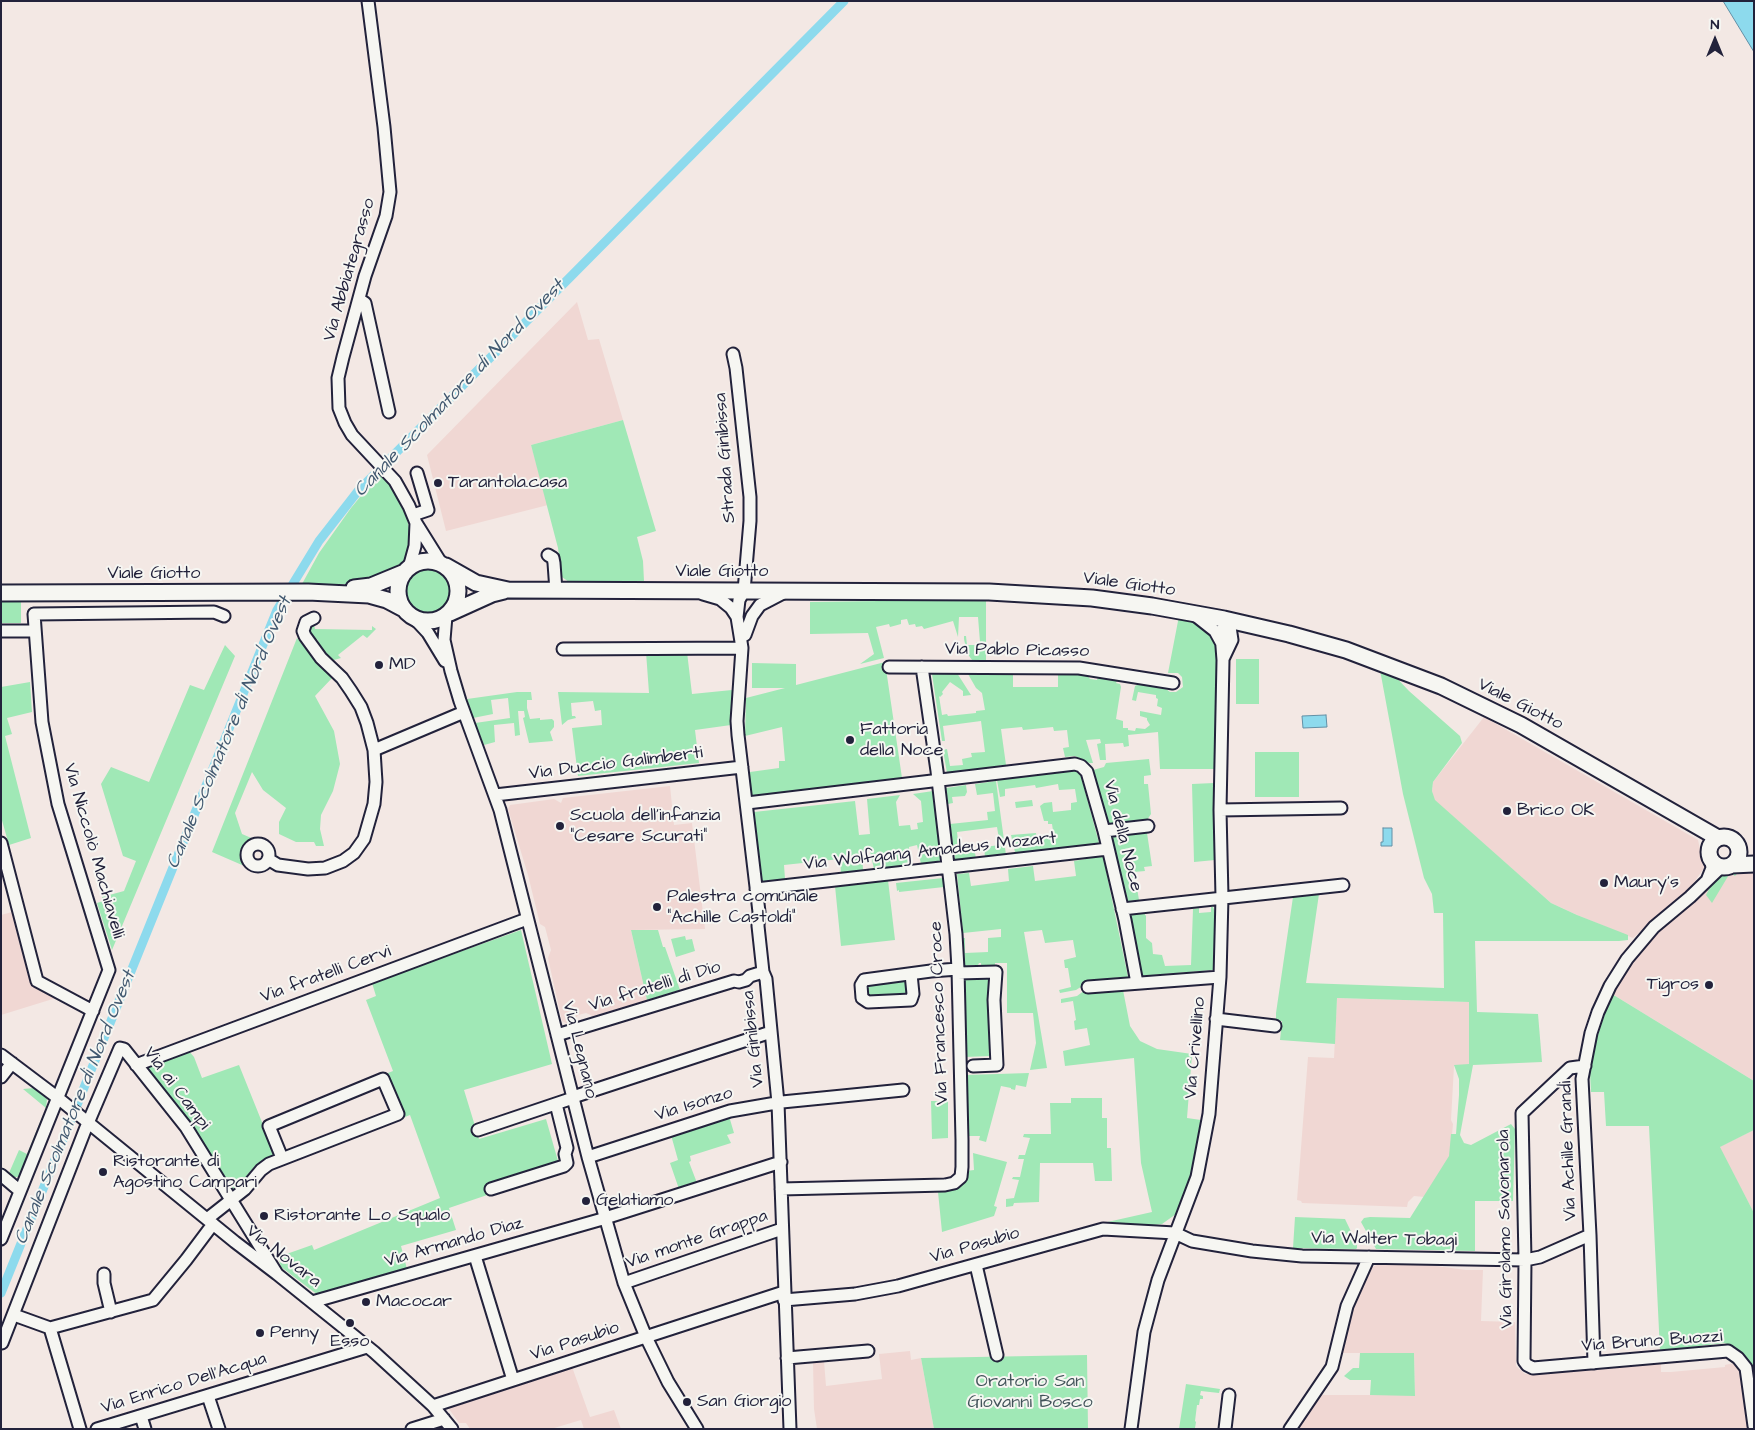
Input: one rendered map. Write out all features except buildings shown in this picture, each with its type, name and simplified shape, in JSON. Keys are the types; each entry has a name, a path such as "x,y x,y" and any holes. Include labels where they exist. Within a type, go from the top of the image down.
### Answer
{"main road":[{"name":"Viale Giotto","path":"308,592 371,586 425,561 444,565 476,583 508,590 998,592 1092,598 1152,606 1229,620 1346,650 1441,686 1521,725 1664,806 1697,827 1718,838 1726,837 1733,839 1738,846 1723,859"},
{"path":"444,565 452,573 459,589 456,604 448,614"},
{"path":"407,570 399,581 398,592 399,600 409,613"},
{"name":"Viale Giotto","path":"1,593 308,592 369,595 387,600 427,621 434,621 492,594 508,590"},
{"path":"1697,827 1723,859 1754,862"},
{"path":"1718,838 1711,843 1723,859"}],"street":[{"name":"Via Abbiategrasso","path":"368,1 390,192 386,216 358,299 338,378 339,408 352,435 395,481 414,519 444,565"},
{"path":"358,299 365,304 389,412"},
{"name":"Strada Ginibissa","path":"733,354 750,497 750,521 744,591"},
{"path":"407,570 415,546 414,519 428,510 417,474"},
{"path":"548,555 554,563 556,591"},
{"path":"692,591 720,599 731,608 737,617"},
{"name":"Via Ginibissa","path":"742,648 737,617 738,600 744,591 749,606 742,648 737,721 759,912 758,926 763,972 766,979 772,1032 778,1103 790,1429"},
{"name":"Via Ginibissa","path":"745,635 752,616 760,605 774,596 788,591"},
{"name":"Via Niccolò Machiavelli","path":"1,1239 60,1100 110,970 58,804 42,722 34,614 214,612 224,616"},
{"name":"Via Legnano","path":"409,613 428,633 451,671"},
{"name":"Via Legnano","path":"448,614 444,640 451,671 495,796 515,866 588,1157 624,1283 646,1337 668,1382 697,1429"},
{"path":"1193,614 1227,642 1244,631 1257,627"},
{"path":"268,859 278,865 292,868 325,868 343,861 354,854 364,839 374,804 376,782 374,750 364,715 357,700 342,678 321,658 305,636 303,631 306,622 314,618"},
{"name":"Via Crivellino","path":"1132,1429 1144,1332 1158,1280 1197,1177 1208,1114 1220,977 1222,898 1220,810 1223,660 1227,642 1221,634 1229,620"},
{"path":"1,631 35,631"},
{"path":"563,649 742,648"},
{"name":"Via Pablo Picasso","path":"889,667 1079,668 1174,683"},
{"name":"Via Francesco Croce","path":"781,1189 945,1184 954,1183 961,1177 956,934 922,667"},
{"path":"374,750 464,712"},
{"name":"Via della Noce","path":"747,803 1075,764 1081,766 1087,772 1104,831 1137,983"},
{"name":"Via Duccio Galimberti","path":"495,796 742,767"},
{"path":"1220,810 1341,808"},
{"path":"1104,831 1148,826"},
{"path":"1,843 37,981 93,1011"},
{"name":"Via Wolfgang Amadeus Mozart","path":"756,889 1108,849"},
{"name":"Via Achille Grandi","path":"1594,1363 1582,1079 1589,1040 1598,1012 1610,986 1627,959 1654,927 1690,897 1723,859"},
{"path":"1122,909 1342,885"},
{"name":"Via fratelli Cervi","path":"136,1065 528,918"},
{"path":"911,974 913,994 911,1000 868,1002 862,998 861,985 864,980 911,974 958,971 996,972 994,1000 996,1065 973,1066"},
{"name":"Via fratelli di Dio","path":"557,1035 734,981 746,980 750,976 763,972"},
{"path":"1088,987 1220,977"},
{"path":"1216,1019 1275,1026"},
{"path":"478,1130 772,1032"},
{"name":"Via ai Campi","path":"87,1121 117,1051 120,1048 124,1049 186,1127 277,1274"},
{"name":"Via Novara","path":"1,1055 87,1121 367,1347 433,1406 452,1429"},
{"path":"1,1077 12,1064"},
{"name":"Via Girolamo Savonarola","path":"1527,1365 1524,1361 1525,1260 1522,1113 1570,1068 1585,1066"},
{"path":"14,1315 50,1328 153,1300 186,1260 210,1221 245,1189 261,1170 282,1158 398,1114 384,1080 269,1126 282,1158"},
{"name":"Via Isonzo","path":"588,1157 730,1110 903,1090"},
{"path":"491,1189 564,1166 567,1163 565,1154 568,1148 556,1104"},
{"path":"2,1343 87,1121"},
{"name":"Via Armando Diaz","path":"312,1302 605,1218 780,1162"},
{"path":"1,1176 20,1191"},
{"name":"Via Pasubio","path":"433,1406 646,1337 784,1296 855,1294 898,1286 1103,1229 1175,1233"},
{"name":"Via monte Grappa","path":"624,1283 782,1230"},
{"name":"Via Walter Tobagi","path":"1175,1233 1192,1241 1252,1251 1302,1256 1525,1260 1540,1257 1590,1235"},
{"path":"475,1256 513,1380"},
{"path":"1290,1429 1332,1367 1346,1306 1369,1257"},
{"path":"976,1264 996,1355"},
{"path":"104,1274 104,1283 111,1312"},
{"path":"50,1328 80,1429"},
{"name":"Via Enrico Dell'Acqua","path":"96,1429 367,1347"},
{"path":"787,1358 868,1350"},
{"name":"Via Bruno Buozzi","path":"1527,1365 1533,1368 1728,1351 1738,1358 1746,1368 1754,1426"},
{"path":"1225,1429 1229,1394"},
{"path":"208,1396 219,1429"},
{"path":"141,1416 145,1429"},
{"path":"412,1429 444,1419"}],"shaded area":[{"path":"577,302 588,340 599,339 623,420 531,445 548,505 446,531 427,455"},
{"path":"1484,717 1698,840 1704,868 1690,888 1633,938 1551,903 1434,800 1433,782"},
{"path":"670,786 674,825 692,823 705,929 631,930 647,1000 593,1016 586,1013 578,1015 574,1022 568,1024 562,1021 548,958 551,950 545,927 540,924 528,875 508,809 510,805 554,799 561,803 563,798"},
{"path":"1754,867 1754,1081 1612,994 1631,961 1658,929 1706,892 1712,883 1727,871"},
{"path":"12,912 32,981 56,998 1,1015 1,915"},
{"path":"1337,998 1469,1002 1469,1065 1454,1066 1451,1120 1453,1124 1450,1156 1424,1197 1414,1196 1408,1202 1407,1207 1302,1203 1297,1200 1308,1057 1334,1058"},
{"path":"1754,1130 1754,1213 1719,1147"},
{"path":"1382,1263 1414,1263 1466,1270 1483,1270 1481,1321 1515,1322 1516,1366 1525,1374 1661,1361 1661,1372 1725,1367 1725,1365 1734,1363 1739,1370 1748,1429 1295,1429 1318,1395 1415,1395 1414,1353 1343,1353 1351,1309 1372,1267"},
{"path":"910,1351 911,1360 921,1358 934,1429 817,1429 814,1409 813,1362 824,1361 826,1386 882,1379 879,1354"},
{"path":"571,1364 590,1417 614,1410 621,1429 584,1429 581,1420 551,1429 470,1429 466,1423 459,1423 449,1409 451,1405"}],"green space":[{"path":"623,420 656,531 637,537 643,561 644,581 569,582 562,577 558,548 531,445"},
{"path":"379,474 393,487 406,514 411,537 408,556 397,568 373,579 350,584 302,584 319,553 351,508"},
{"path":"425,567 433,567 442,571 448,577 452,590 448,603 442,609 433,613 425,613 416,609 410,603 406,594 406,586 410,577 416,571"},
{"path":"1,597 21,597 21,623 1,623"},
{"path":"986,601 986,661 972,660 967,653 964,639 964,636 966,636 967,645 976,645 976,642 980,642 978,617 959,617 958,637 953,621 924,629 922,626 916,627 915,624 909,625 907,619 901,620 901,624 890,627 889,624 876,627 884,658 860,664 874,654 868,633 810,634 810,602"},
{"path":"1179,616 1200,620 1214,633 1218,646 1214,769 1160,769 1158,732 1128,735 1129,746 1124,747 1123,743 1105,744 1106,760 1100,760 1097,744 1101,743 1100,739 1086,740 1093,763 1089,763 1075,756 1065,757 1063,748 1069,747 1067,730 1054,731 1053,727 1023,730 1022,727 1001,729 1006,765 947,773 943,750 947,749 950,766 963,765 962,759 972,757 971,753 985,752 981,721 943,726 945,741 942,741 932,674 957,673 971,695 963,696 963,691 950,682 942,692 943,694 939,696 942,715 947,714 948,716 976,713 976,711 985,710 982,693 976,688 968,674 1013,674 1013,687 1058,687 1058,674 1081,674 1087,675 1090,679 1097,680 1098,677 1117,681 1116,683 1120,684 1121,687 1116,719 1123,721 1123,728 1128,728 1128,730 1135,731 1136,728 1145,729 1150,725 1147,718 1140,716 1140,711 1161,715 1162,708 1157,706 1158,699 1156,695 1138,692 1136,701 1132,700 1135,686 1139,684 1166,689 1170,692 1176,692 1183,687 1182,677 1178,673 1168,673"},
{"path":"314,625 315,629 372,630 372,626 376,629 367,638 363,635 338,655 341,658 334,660 327,657 319,648 321,647 317,639 314,641 309,633 309,627"},
{"path":"297,638 323,669 333,677 315,696 334,731 340,764 333,791 321,815 320,829 324,846 316,846 314,842 296,842 279,834 279,822 286,808 263,790 252,772 235,813 242,834 256,840 247,845 242,853 242,865 212,852"},
{"path":"225,645 235,656 112,950 97,903 103,901 102,897 124,891 136,861 123,856 101,784 111,767 149,782 190,685 204,690"},
{"path":"646,652 687,652 692,694 732,690 731,725 695,730 699,763 578,776 572,728 602,725 601,710 595,711 593,701 571,703 572,716 576,718 568,720 562,725 558,692 649,693"},
{"path":"1236,659 1259,659 1259,704 1236,704"},
{"path":"885,662 902,778 750,797 748,774 750,772 779,768 779,761 785,761 782,727 745,736 746,698 785,688 752,688 752,663 796,664 796,685"},
{"path":"1380,670 1391,672 1409,691 1460,736 1462,743 1433,782 1432,791 1435,800 1551,903 1628,935 1628,940 1619,941 1475,941 1477,1012 1538,1014 1542,1062 1473,1065 1460,1135 1464,1143 1471,1145 1511,1124 1515,1129 1513,1201 1475,1201 1475,1251 1376,1249 1361,1222 1364,1218 1370,1217 1410,1218 1449,1156 1451,1134 1456,1134 1459,1095 1459,1079 1454,1065 1469,1064 1469,1002 1337,998 1335,1044 1280,1040 1282,1021 1276,1021 1293,897 1319,894 1306,983 1444,988 1443,913 1434,913 1432,894 1424,878 1403,794"},
{"path":"30,682 32,712 7,718 12,734 5,736 31,838 9,845 1,817 1,687"},
{"path":"517,692 531,692 532,700 527,700 530,719 552,719 554,721 554,727 550,732 553,741 529,743 523,718 525,717 524,711 518,711 520,735 515,736 514,723 494,725 495,742 484,745 475,723 510,718 508,698 491,700 493,714 473,718 467,699"},
{"path":"1255,752 1299,752 1299,797 1255,797"},
{"path":"1149,759 1151,775 1144,776 1144,784 1148,784 1151,814 1147,820 1108,824 1093,770 1104,767 1106,763"},
{"path":"1076,770 1081,776 1099,843 1015,852 1011,835 1036,833 1037,839 1054,837 1052,824 1044,821 1040,806 1044,803 1052,802 1053,812 1071,810 1071,803 1077,802 1075,789 1059,790 1058,784 1036,788 1035,785 1005,789 1005,796 1000,797 997,780"},
{"path":"996,781 1006,855 985,857 984,847 1000,845 997,827 957,832 959,850 974,848 976,858 955,860 950,824 988,820 987,812 995,811 993,793 977,795 975,784"},
{"path":"1214,783 1215,860 1194,862 1192,784"},
{"path":"966,785 967,792 965,796 952,797 953,803 948,804 946,788"},
{"path":"933,791 941,862 921,864 917,845 909,847 910,865 874,869 870,851 866,851 862,852 863,870 841,873 840,859 784,865 785,879 762,882 754,812 855,801 859,835 870,834 867,799 900,795 896,802 899,826 910,825 911,830 918,829 917,823 923,822 921,801 913,794"},
{"path":"1032,800 1033,806 1016,808 1015,802"},
{"path":"1147,833 1152,866 1144,867 1145,871 1134,872 1135,878 1131,879 1132,886 1137,888 1139,900 1128,901 1112,837"},
{"path":"1103,856 1128,977 1087,980 1087,983 1076,990 1060,993 1059,990 1071,987 1068,968 1065,968 1064,960 1076,957 1073,940 1045,943 1042,930 1024,932 1047,1068 1030,1070 1036,1043 1033,1013 1007,1013 1007,963 981,965 979,963 978,965 965,966 963,938 965,938 965,953 988,952 988,938 1001,937 1001,929 963,933 957,874 969,873 971,886 1009,881 1008,869 1033,866 1035,881 1076,876 1074,861"},
{"path":"1738,867 1741,869 1735,876 1730,873 1712,903 1706,895 1712,883 1719,875"},
{"path":"943,878 944,887 897,891 896,883"},
{"path":"888,880 895,940 841,946 835,886"},
{"path":"1211,907 1213,907 1215,912 1213,970 1141,976 1130,915 1144,913 1146,916 1146,938 1152,943 1153,954 1162,955 1165,966 1191,965 1193,909 1199,908 1199,913 1211,912"},
{"path":"521,930 552,1064 464,1090 479,1139 546,1119 558,1161 490,1185 493,1193 449,1208 456,1230 401,1246 407,1269 318,1295 281,1267 278,1257 312,1245 314,1250 440,1198 410,1115 405,1117 388,1073 393,1071 366,1000 376,996 372,983"},
{"path":"631,930 658,930 680,990 647,1000"},
{"path":"685,936 686,940 692,939 695,951 676,957 671,939"},
{"path":"988,978 990,1056 965,1057 963,979"},
{"path":"909,979 908,997 866,998 864,983"},
{"path":"1088,990 1089,994 1123,990 1130,1026 1140,1041 1157,1049 1192,1054 1187,1118 1201,1120 1200,1136 1186,1196 1176,1214 1162,1224 1144,1226 1103,1223 1152,1212 1141,1163 1134,1058 1065,1066 1063,1051 1090,1045 1087,1028 1075,1030 1074,1021 1076,1020 1073,1001 1061,1003 1061,999 1077,996"},
{"path":"1612,994 1754,1081 1754,1130 1720,1147 1754,1213 1754,1395 1743,1356 1732,1346 1724,1343 1660,1351 1649,1126 1606,1126 1604,1092 1591,1092 1590,1073 1592,1056 1605,1009"},
{"path":"188,1050 194,1057 202,1078 239,1065 276,1157 255,1166 233,1192 193,1126 146,1068"},
{"path":"1029,1073 1026,1087 1016,1085 1015,1090 1001,1086 986,1142 979,1140 980,1136 966,1136 966,1075"},
{"path":"34,1088 47,1099 46,1108 23,1089"},
{"path":"1071,1098 1102,1098 1102,1118 1107,1118 1107,1148 1111,1148 1112,1181 1095,1181 1093,1163 1040,1163 1039,1202 1014,1203 1013,1206 1006,1207 1006,1199 1014,1198 1019,1180 1012,1179 1013,1177 1020,1177 1024,1159 1018,1159 1019,1155 1025,1155 1030,1138 1023,1137 1024,1134 1051,1134 1050,1103 1071,1103"},
{"path":"931,1101 948,1101 948,1138 932,1139"},
{"path":"43,1115 45,1119 21,1174 18,1177 14,1177 9,1173 19,1150 27,1154"},
{"path":"729,1116 734,1133 727,1135 731,1143 690,1156 691,1161 689,1162 697,1183 679,1189 670,1163 678,1160 671,1135"},
{"path":"973,1153 1007,1162 994,1206 997,1207 994,1216 942,1232 938,1192 946,1191 966,1171 974,1170"},
{"path":"1295,1217 1345,1219 1357,1244 1357,1248 1293,1248"},
{"path":"1360,1353 1414,1353 1415,1396 1370,1395 1371,1380 1350,1380 1344,1376 1353,1368 1359,1368"},
{"name":"Oratorio San Giovanni Bosco","path":"1087,1355 1088,1429 934,1429 921,1358"},
{"path":"1186,1384 1220,1389 1219,1393 1201,1391 1200,1395 1203,1396 1203,1399 1200,1399 1199,1405 1197,1405 1195,1421 1195,1428 1198,1429 1179,1429"}],"water":[{"path":"1723,1 1754,1 1754,52"},
{"path":"1326,715 1327,727 1303,728 1302,716"},
{"path":"1383,828 1392,828 1392,846 1381,846 1381,842 1383,842"}],"waterway":[{"name":"Canale Scolmatore di Nord Ovest","path":"1,1293 277,610 319,541 358,491 844,1"}],"place":[{"name":"Tarantola.casa","path":"438,483"},
{"name":"MD","path":"379,665"},
{"name":"Fattoria della Noce","path":"850,740"},
{"name":"Brico OK","path":"1507,811"},
{"name":"Scuola dell'infanzia \"Cesare Scurati\"","path":"560,826"},
{"name":"Maury's","path":"1604,883"},
{"name":"Palestra comunale \"Achille Castoldi\"","path":"657,907"},
{"name":"Tigros","path":"1709,985"},
{"name":"Ristorante di Agostino Campari","path":"103,1172"},
{"name":"Gelatiamo","path":"586,1201"},
{"name":"Ristorante Lo Squalo","path":"264,1216"},
{"name":"Macocar","path":"366,1302"},
{"name":"Esso","path":"350,1323"},
{"name":"Penny","path":"260,1333"},
{"name":"San Giorgio","path":"687,1402"}]}
